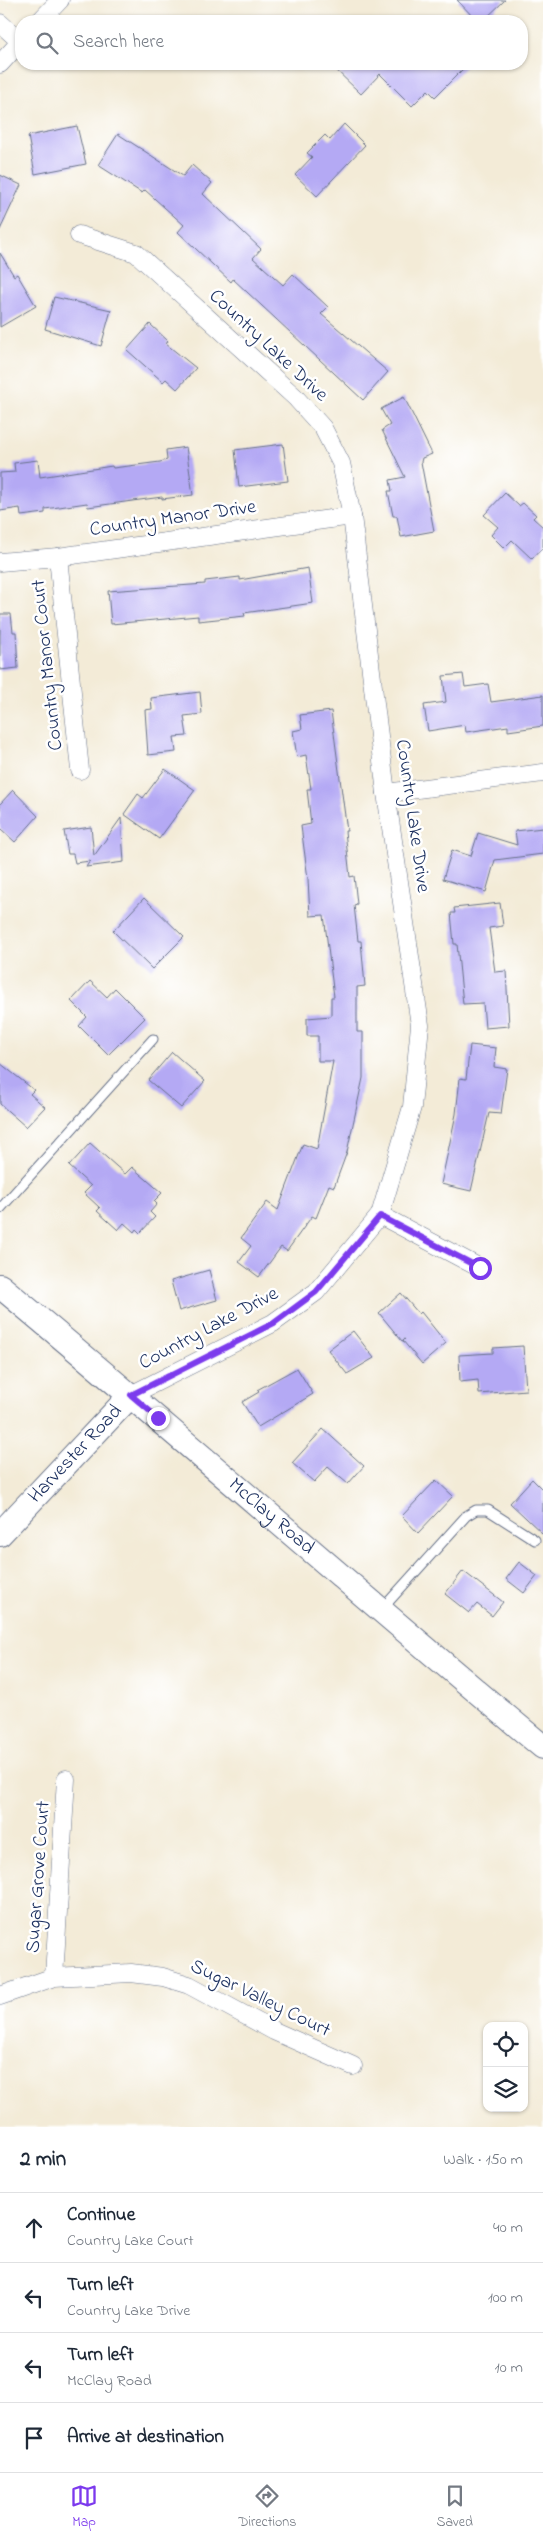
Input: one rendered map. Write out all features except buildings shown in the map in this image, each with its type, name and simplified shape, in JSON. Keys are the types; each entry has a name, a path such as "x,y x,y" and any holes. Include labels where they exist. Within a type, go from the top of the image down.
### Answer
{"main road":[{"name":"McClay Road","path":"0,1286 131,1395 380,1611 543,1747"},
{"name":"Harvester Road","path":"0,1534 131,1395"}],"street":[{"path":"46,15 60,0"},
{"path":"0,23 15,37"},
{"path":"0,64 15,48"},
{"name":"Country Lake Drive","path":"79,235 136,253 295,397 323,428 341,463 352,516 386,793 420,1025 412,1107 380,1216 316,1292 274,1323 131,1395"},
{"name":"Country Manor Drive","path":"0,562 58,557 352,516"},
{"name":"Country Manor Court","path":"58,557 80,770"},
{"path":"386,793 543,773"},
{"path":"380,1216 480,1268"},
{"name":"Sugar Grove Court","path":"54,1977 66,1779"},
{"name":"Sugar Valley Court","path":"0,1996 54,1977 131,1973 172,1980 189,1985 274,2031 353,2066"}],"lane":[{"path":"0,1210 153,1039"},
{"path":"380,1611 466,1516 476,1510 488,1510 535,1540"}],"route":[{"path":"158,1418 131,1395 205,1356 274,1323 316,1292 380,1216 480,1268"}]}
